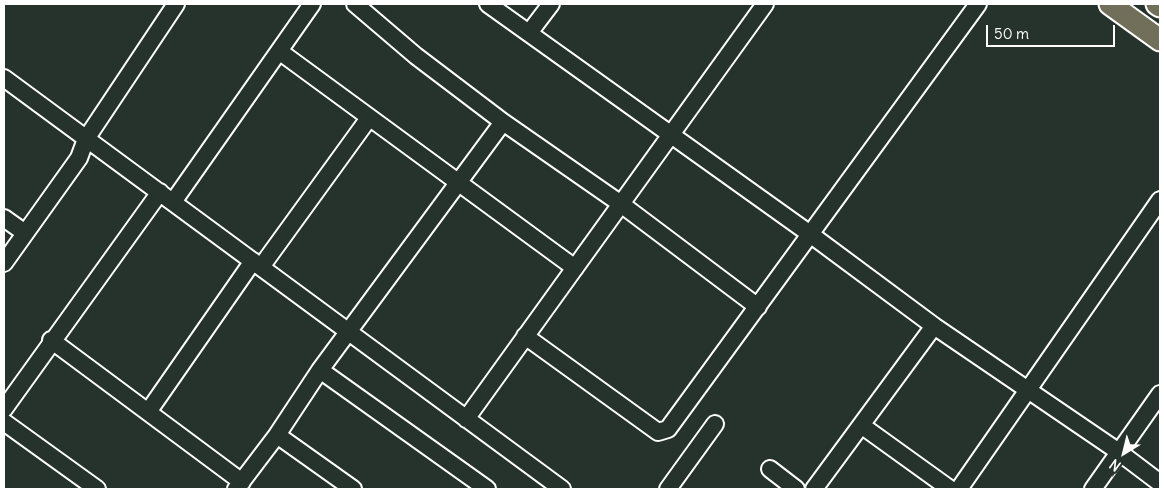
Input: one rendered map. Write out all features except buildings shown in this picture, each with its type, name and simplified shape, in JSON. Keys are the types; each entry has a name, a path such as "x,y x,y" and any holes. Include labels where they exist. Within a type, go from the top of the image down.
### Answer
{"main road":[{"path":"1110,4 1160,40"}],"street":[{"path":"4,263 79,158 86,139 176,4"},
{"path":"4,409 52,340 279,52 312,4"},
{"path":"355,4 416,56 503,122 621,204 758,307"},
{"path":"488,4 810,234 934,326 1119,452 1160,483"},
{"path":"529,33 551,4"},
{"path":"466,419 765,4"},
{"path":"525,336 658,432 664,432 758,307 978,4"},
{"path":"279,52 575,268"},
{"path":"4,78 562,489"},
{"path":"148,412 257,264 369,118"},
{"path":"52,340 148,412 239,486 277,435 320,370 503,122"},
{"path":"959,489 1160,200"},
{"path":"4,218 25,233"},
{"path":"814,489 934,326"},
{"path":"320,370 487,489"},
{"path":"1093,489 1160,394"},
{"path":"4,422 97,489"},
{"path":"668,489 714,424"},
{"path":"861,425 950,489"},
{"path":"277,435 353,489"},
{"path":"770,469 796,489"}]}
